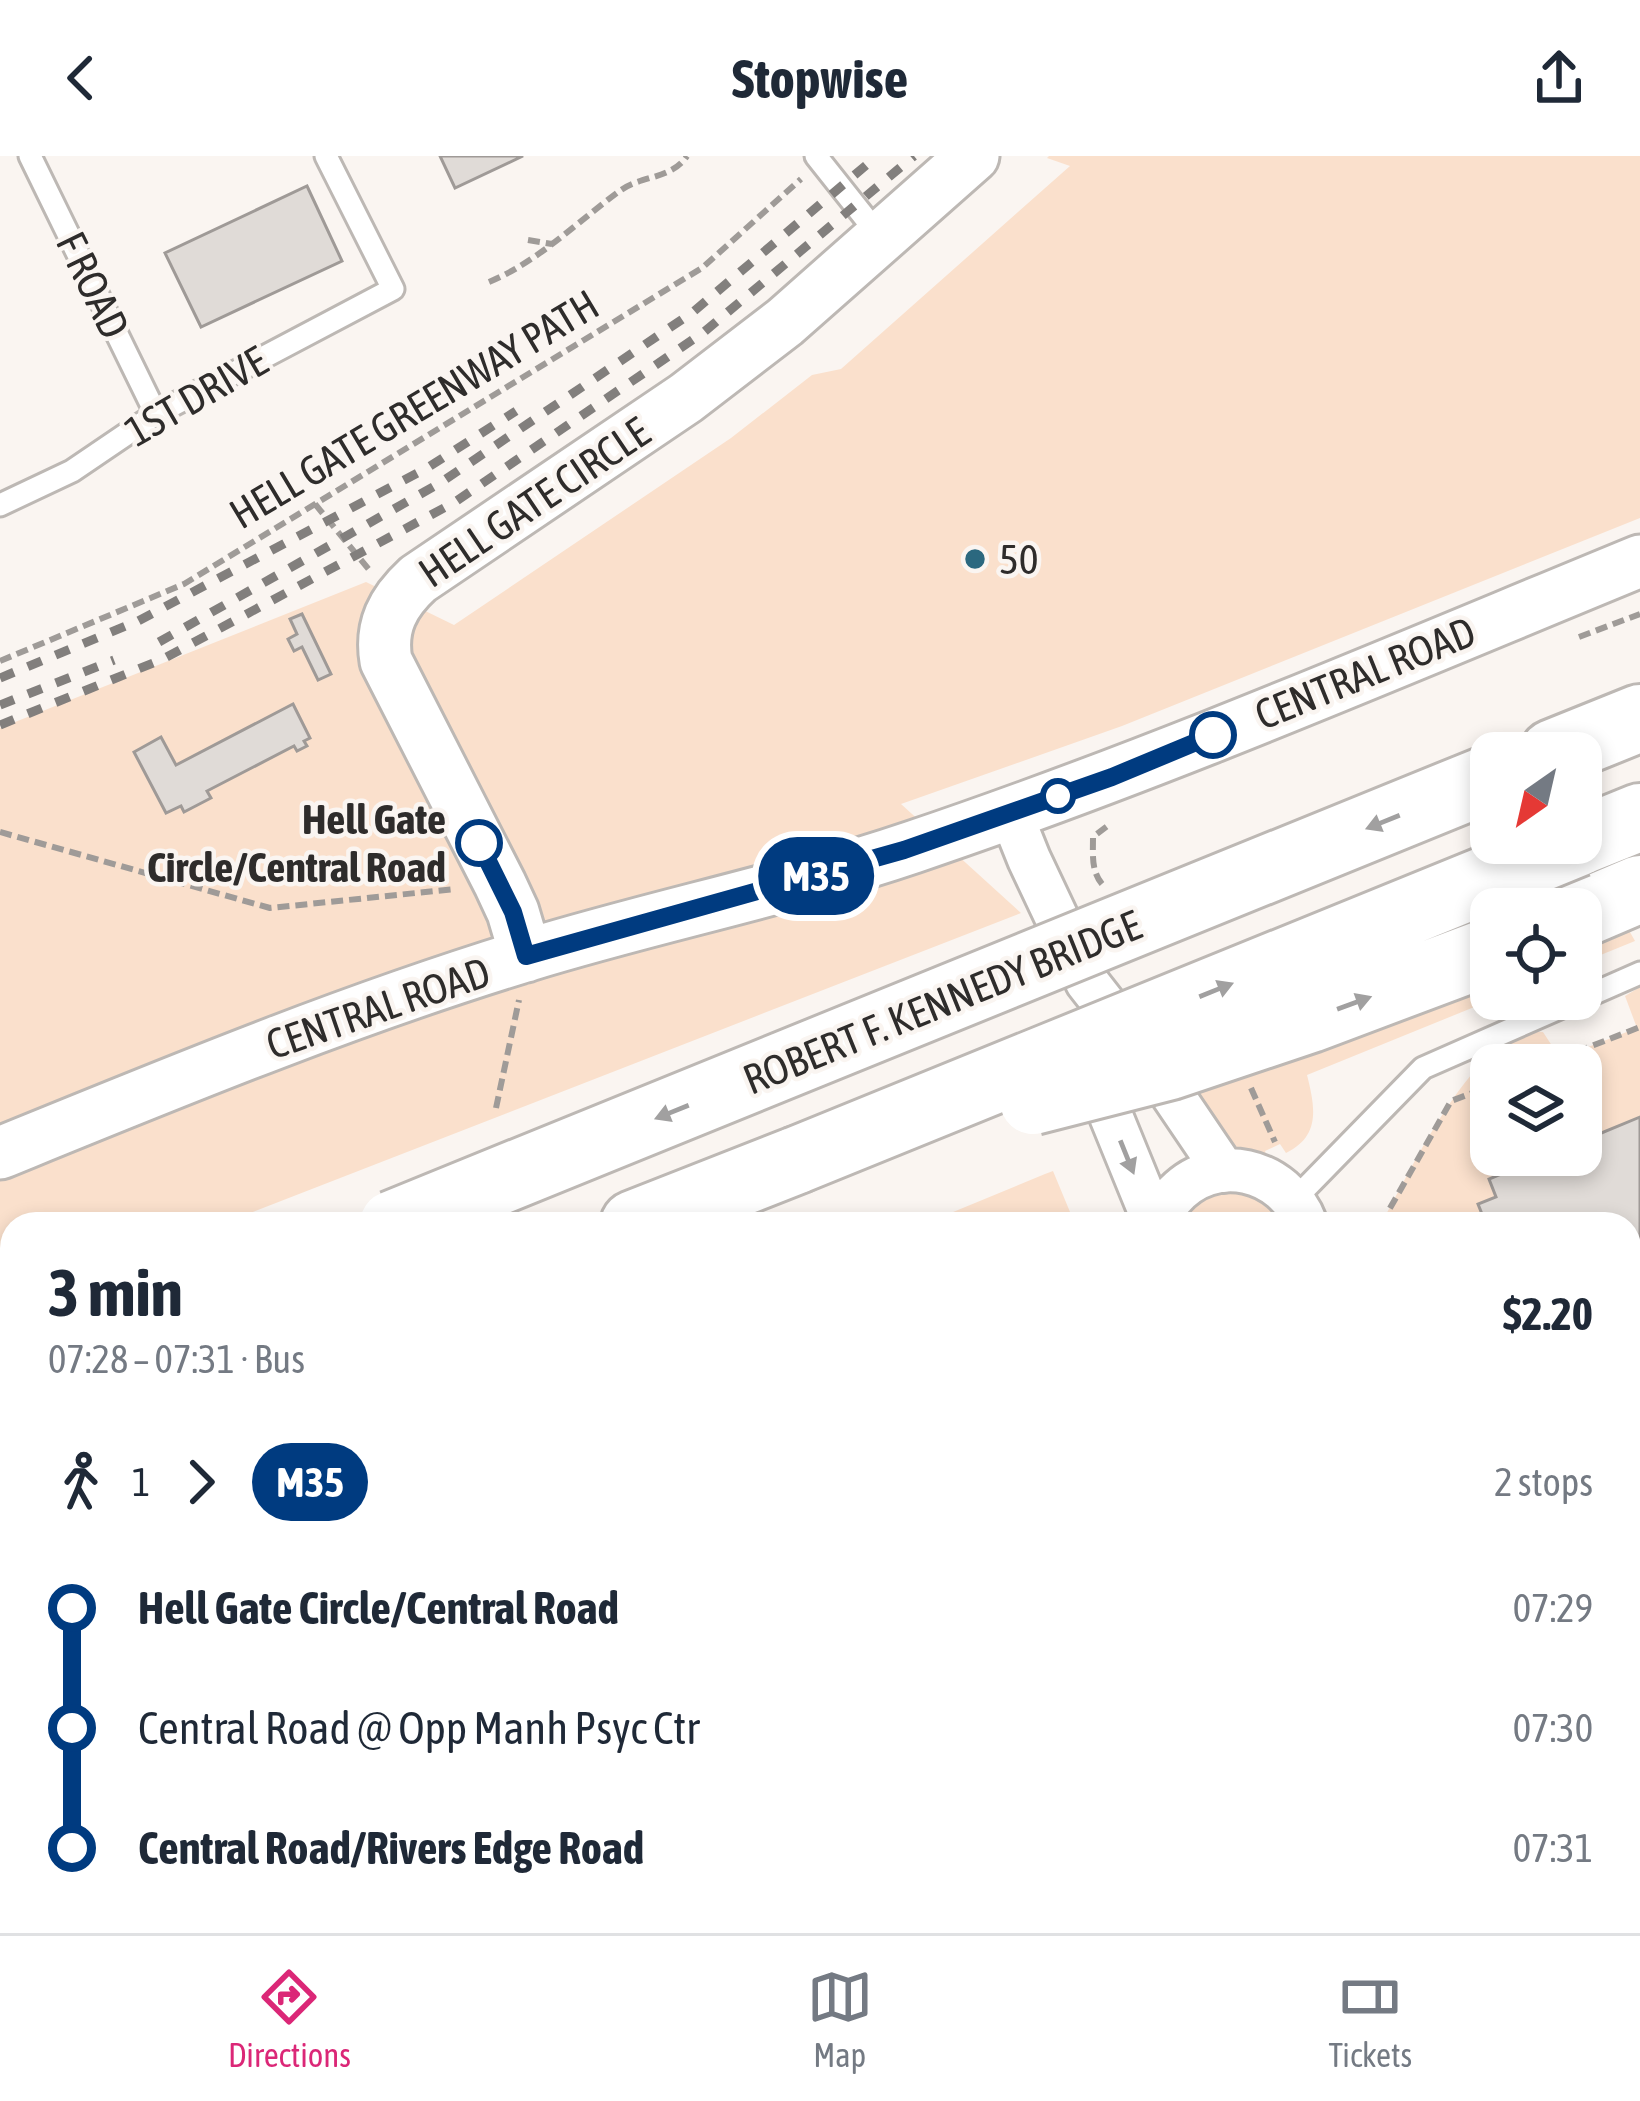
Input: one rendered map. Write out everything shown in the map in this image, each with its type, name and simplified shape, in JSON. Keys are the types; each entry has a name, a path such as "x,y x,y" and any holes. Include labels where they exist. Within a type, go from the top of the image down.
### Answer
{"highway":[{"path":"1602,733 1640,718"},
{"name":"ROBERT F. KENNEDY BRIDGE","path":"423,1212 1470,787"},
{"path":"1602,833 1640,817"},
{"path":"665,1212 1525,864"},
{"path":"1602,905 1640,890"},
{"path":"797,1160 1170,1066 1470,959"}],"street":[{"name":"HELL GATE CIRCLE","path":"522,980 513,912 386,661 384,630 396,602 418,579 686,398 785,322 973,156"},
{"name":"CENTRAL ROAD","path":"0,1153 330,1022 522,980 1011,814 1640,561"},
{"path":"1011,814 1087,982 1155,1069 1225,1171"},
{"path":"1087,982 1100,1089 1151,1212"},
{"path":"1163,1212 1188,1184 1211,1173 1236,1170 1261,1175 1283,1188 1300,1212"}],"lane":[{"name":"1ST DRIVE","path":"0,505 72,472 156,414 393,289 326,156"},
{"name":"F ROAD","path":"38,159 156,414"},
{"path":"818,159 881,238"},
{"path":"1602,990 1640,973"},
{"path":"1300,1212 1423,1068 1533,1020"}],"path":[{"path":"489,282 518,269 625,187 678,169 687,156"},
{"name":"HELL GATE GREENWAY PATH","path":"0,661 184,584 702,268 818,159"},
{"path":"528,240 552,244"},
{"path":"315,504 396,602"},
{"path":"0,832 270,908 500,884"},
{"path":"496,1108 522,980"},
{"path":"1597,1044 1640,1027"},
{"path":"1388,1212 1450,1101 1470,1094"}],"shaded area":[{"path":"1640,156 1640,518 1122,726 901,804 1021,913 253,1212 0,1212 0,728 366,582 454,625 731,438 812,375 841,369 1070,166 1047,158"},
{"path":"1626,925 1635,941 1602,954 1602,934"},
{"path":"1470,984 1470,1009 1307,1075 1313,1120 1305,1138 1286,1153 1280,1144 1265,1151 1267,1158 1241,1151 1193,1089"},
{"path":"1640,987 1640,1117 1602,1133 1602,1044 1596,1044 1637,1028 1625,996"},
{"path":"1543,1032 1551,1044 1506,1044 1518,1036"},
{"path":"1470,1076 1470,1176 1496,1176 1489,1179 1496,1197 1478,1205 1481,1212 1388,1212 1427,1140"},
{"path":"1053,1171 1070,1212 953,1212"},
{"path":"1203,1187 1249,1194 1272,1212 1179,1212"}],"building":[{"path":"440,156 523,156 455,188"},
{"path":"307,186 342,261 201,327 165,253"},
{"path":"302,614 331,674 318,680 302,647 294,651 288,639 297,634 290,619"},
{"path":"293,704 310,738 304,741 307,746 297,751 294,746 207,791 211,798 184,812 181,806 166,813 134,752 161,737 176,765"},
{"path":"1640,1117 1640,1212 1481,1212 1478,1204 1496,1197 1489,1179 1602,1176 1602,1133"}],"railway":[{"path":"159,642 440,483 693,312 877,156"},
{"path":"0,725 163,659 455,502 704,332 914,156"},
{"path":"0,678 138,621 427,468 516,411"},
{"path":"0,705 114,660"}],"bus line":[{"name":"M35","path":"479,843 513,912 526,956 904,850 1112,777 1213,735"}],"place":[{"name":"50","path":"975,559"},
{"name":"Hell Gate Circle/Central Road","path":"479,843"}]}
